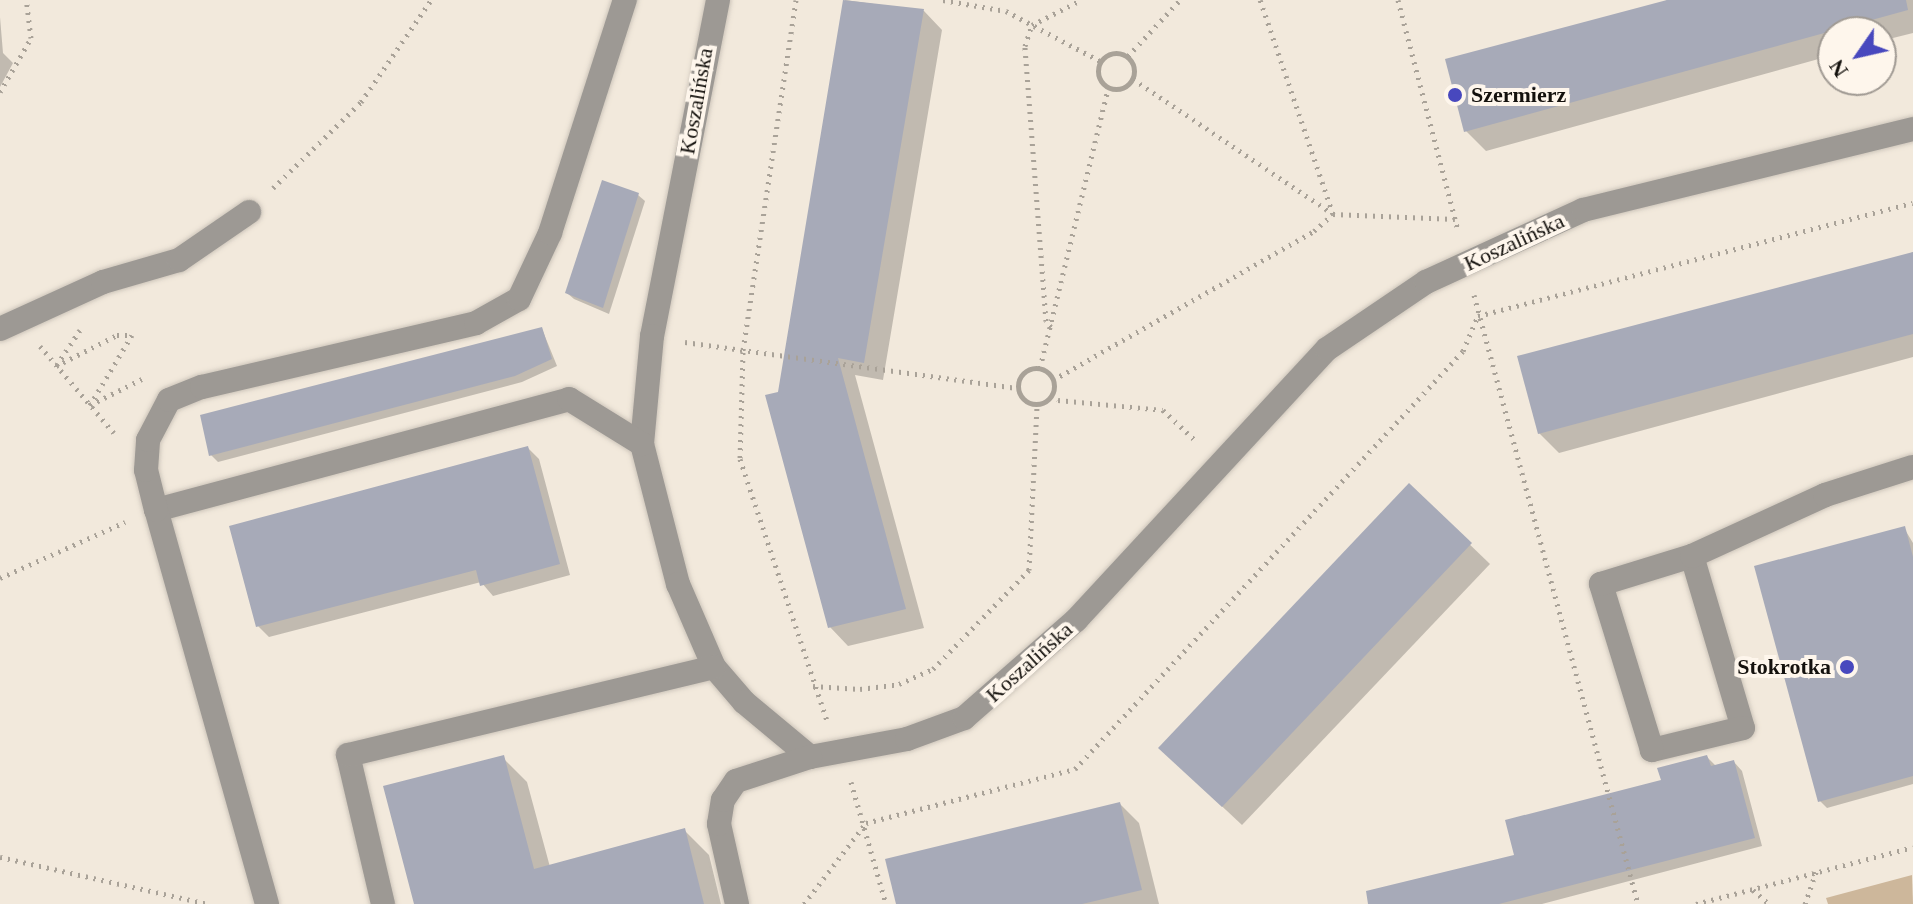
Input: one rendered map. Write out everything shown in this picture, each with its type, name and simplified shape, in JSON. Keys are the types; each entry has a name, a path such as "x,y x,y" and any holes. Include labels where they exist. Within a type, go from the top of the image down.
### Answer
{"street":[{"path":"267,904 156,510 146,470 148,440 169,400 202,387 476,323 519,299 550,233 625,0"},
{"name":"Koszalińska","path":"718,0 652,336 642,444 678,584 714,667 744,702 810,757 841,754 907,739 976,709 1076,620 1327,349 1426,282 1583,210 1913,129"},
{"path":"10,326 103,282 179,260 249,212"},
{"path":"156,510 569,399 642,444"},
{"path":"1692,556 1743,728 1652,750 1601,584 1692,556 1825,495 1913,467"},
{"path":"383,904 348,755 714,667"},
{"path":"737,904 719,824 723,800 736,781 810,757"}],"path":[{"path":"1,89 31,38 26,0"},
{"path":"249,212 361,102 431,0"},
{"path":"796,0 743,352 740,459 813,686 866,823 886,904"},
{"path":"943,0 1006,11 1100,61"},
{"path":"1051,327 1046,321 1025,46 1032,25 1081,0"},
{"path":"1128,56 1180,0"},
{"path":"1260,0 1333,214"},
{"path":"1398,0 1468,263 1478,316 1638,904"},
{"path":"1040,368 1108,88 1098,71 1100,61 1113,52 1128,56"},
{"path":"1128,56 1133,79 1333,214 1455,219"},
{"path":"1108,88 1127,86 1133,79"},
{"path":"1478,316 1913,203"},
{"path":"1053,380 1314,231 1333,214"},
{"path":"804,904 866,823 1075,769 1463,351 1478,316"},
{"path":"56,366 85,322"},
{"path":"10,326 56,366 146,470"},
{"path":"56,366 117,335 132,335 90,405"},
{"path":"652,336 743,352 1017,388 1028,403 1037,405 1052,394"},
{"path":"1017,388 1024,372 1040,368"},
{"path":"1040,368 1053,380"},
{"path":"90,405 146,377"},
{"path":"1053,380 1052,394 1058,400 1163,410 1179,426"},
{"path":"813,686 860,689 899,684 933,669 1029,570 1037,405"},
{"path":"0,578 156,510"},
{"path":"1696,904 1913,847"},
{"path":"0,857 208,904"},
{"path":"1805,904 1816,872"},
{"path":"1752,889 1769,904"}],"shaded area":[{"path":"1912,875 1913,904 1828,904 1826,898"}],"building":[{"path":"843,0 924,9 864,363 838,358 906,609 828,628 765,395 778,392"},
{"path":"1667,0 1906,0 1908,10 1886,16 1817,16 1817,35 1464,132 1445,59"},
{"path":"602,180 639,193 603,308 565,293"},
{"path":"1913,252 1913,334 1538,434 1517,356"},
{"path":"542,327 552,359 515,376 209,456 200,415"},
{"path":"528,446 560,564 480,586 476,570 256,627 229,526"},
{"path":"1409,483 1472,543 1222,807 1158,748"},
{"name":"Stokrotka","path":"1905,526 1913,557 1913,776 1818,802 1754,566"},
{"path":"504,755 534,869 685,828 704,904 414,904 383,786"},
{"path":"1707,755 1711,766 1734,760 1755,838 1499,904 1368,904 1366,891 1514,855 1505,820 1661,780 1657,768"},
{"path":"1120,802 1142,890 1082,904 896,904 885,859"}],"place":[{"name":"Szermierz","path":"1455,95"},
{"name":"Stokrotka","path":"1847,667"}]}
